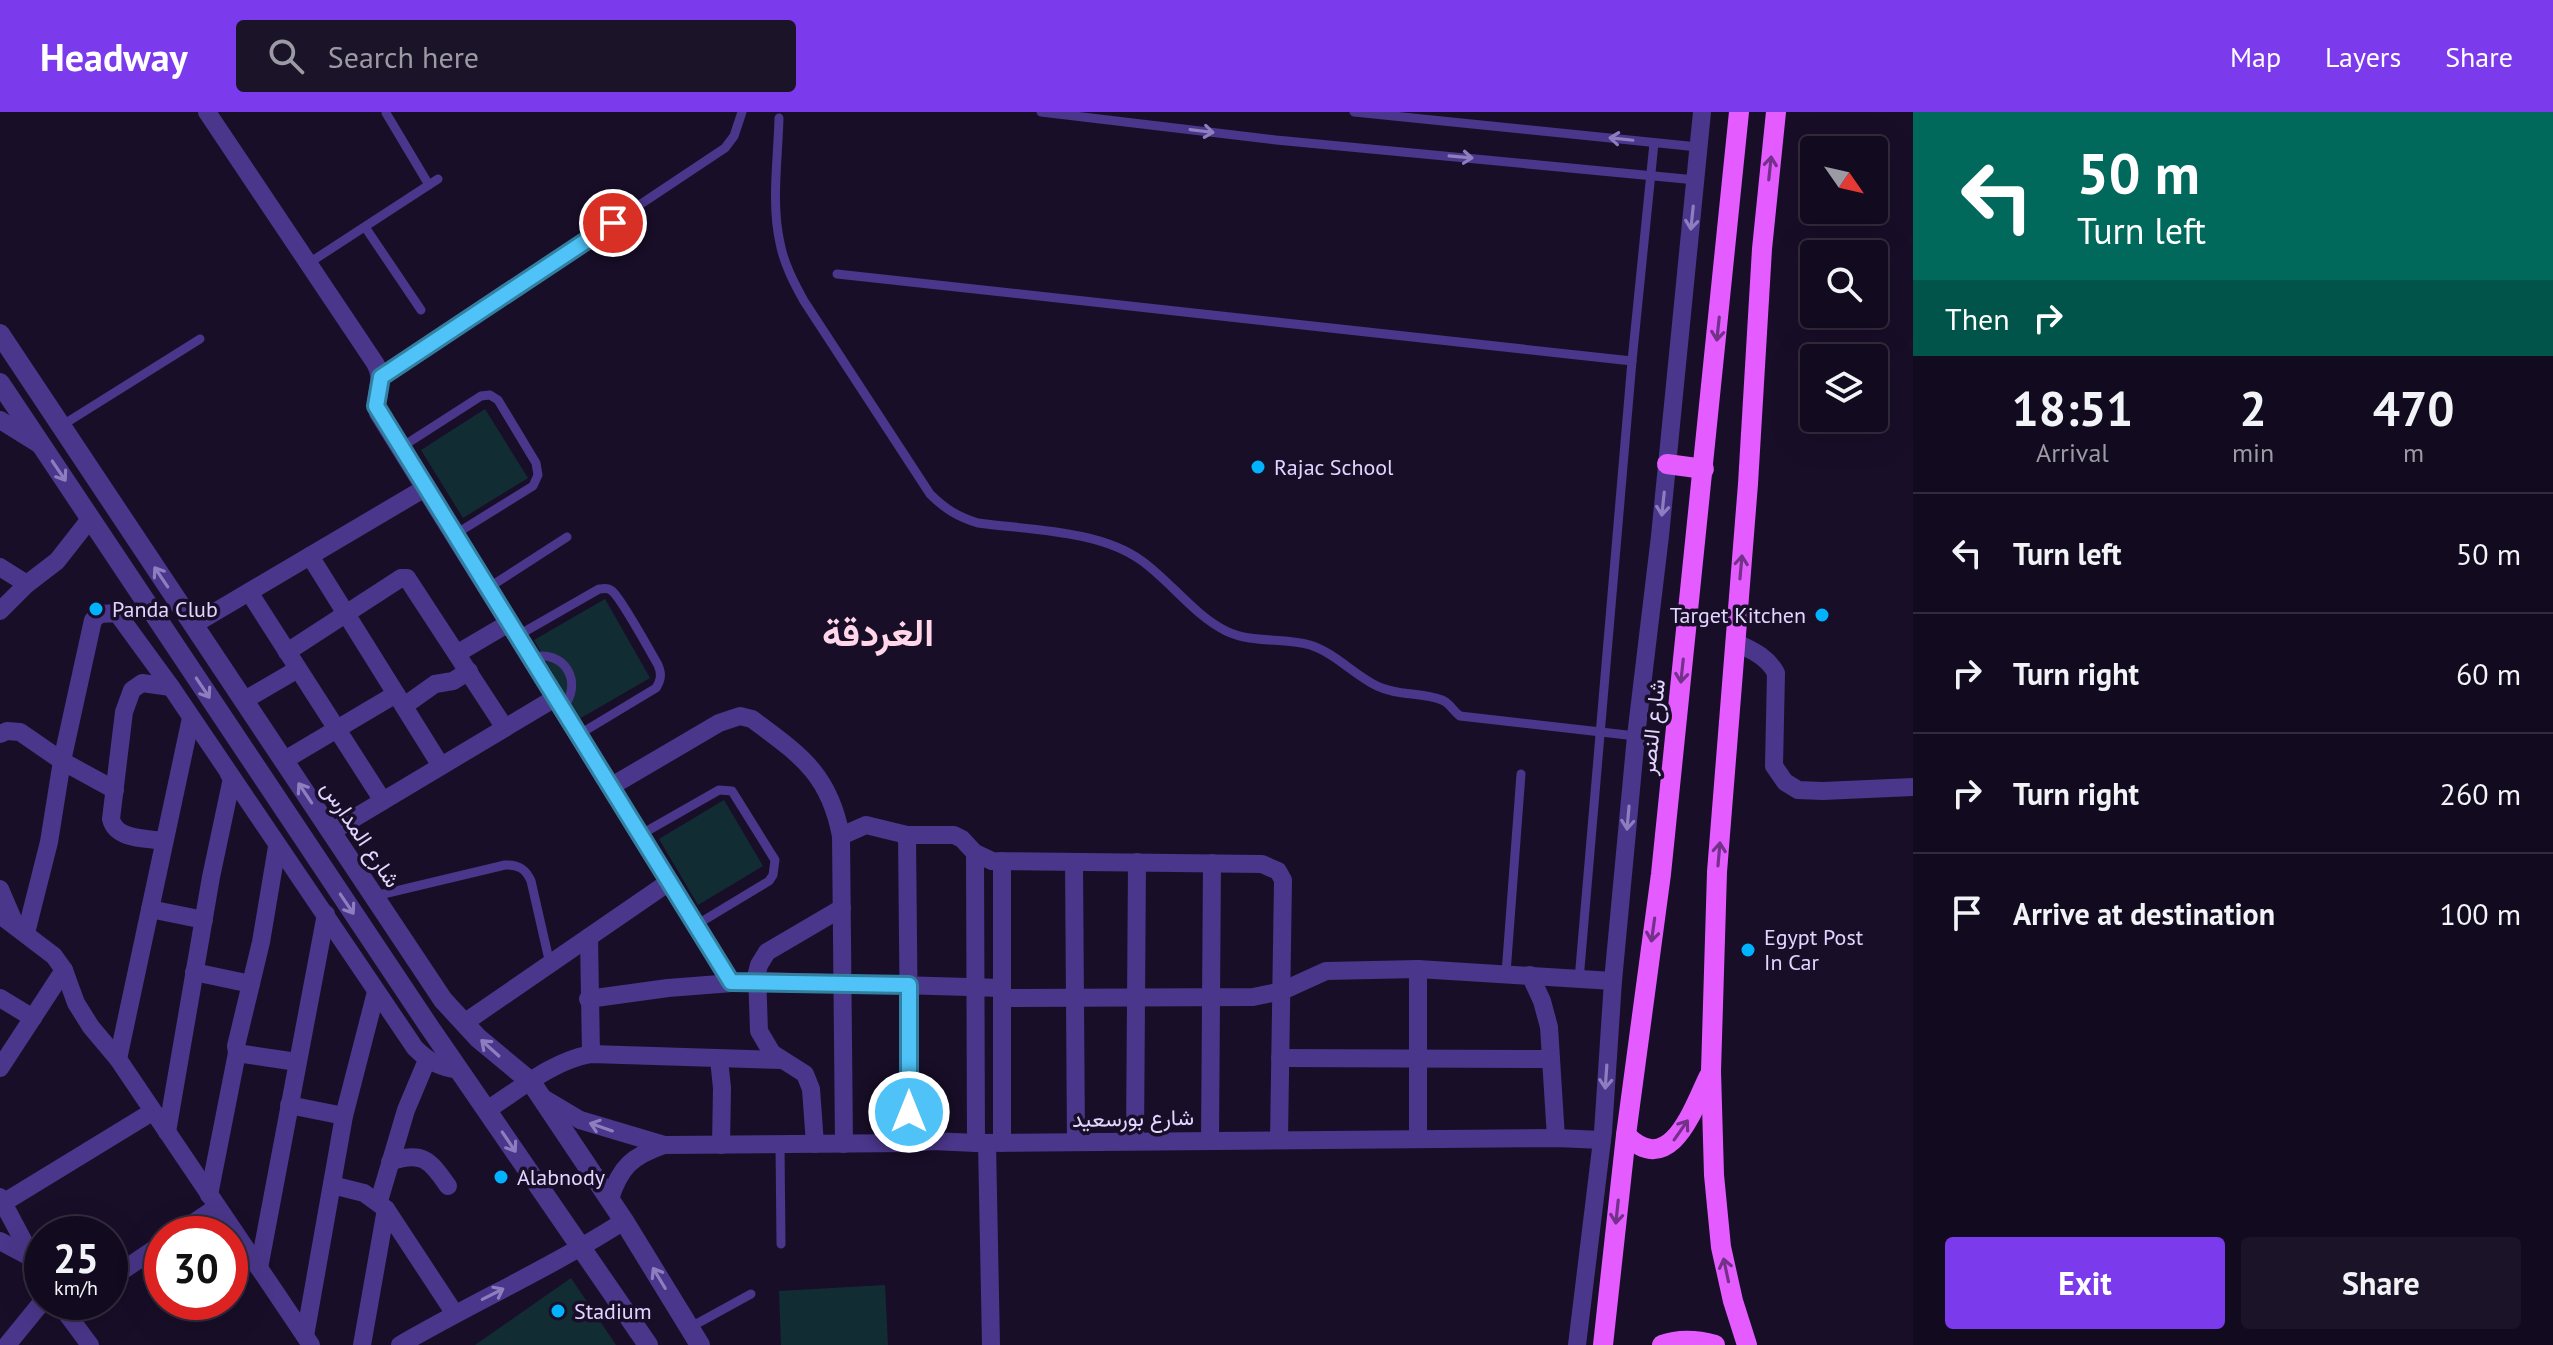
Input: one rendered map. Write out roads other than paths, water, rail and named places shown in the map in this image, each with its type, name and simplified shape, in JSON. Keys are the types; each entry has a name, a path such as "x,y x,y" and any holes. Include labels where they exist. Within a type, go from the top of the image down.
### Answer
{"main road":[{"name":"شارع النصر","path":"1603,1345 1626,1135 1661,874 1739,112"},
{"path":"1747,1345 1721,1247 1714,1175 1711,1071 1717,872 1748,484 1762,249 1776,112"},
{"path":"1667,464 1704,469"},
{"path":"1626,1135 1647,1147 1671,1143 1683,1132 1711,1071"},
{"path":"1662,1345 1672,1341 1689,1341 1715,1345"}],"street":[{"path":"207,112 375,363 381,377 376,406 400,448 731,982"},
{"path":"1577,1345 1602,1140 1636,736 1702,112"},
{"name":"شارع المدارس","path":"0,334 443,1000 537,1090 610,1199 694,1336"},
{"path":"0,383 459,1070 648,1345"},
{"path":"0,420 42,446"},
{"path":"193,625 425,488"},
{"path":"0,611 27,584 57,561 90,519"},
{"path":"310,556 441,766"},
{"path":"0,567 27,584"},
{"path":"287,652 401,578 407,578 505,728"},
{"path":"249,592 383,801"},
{"path":"14,924 49,842 62,761 93,620 96,616 117,613 171,687 415,1048 427,1060 442,1068 459,1070"},
{"path":"458,653 513,630"},
{"path":"1735,642 1763,656 1776,673 1774,766 1785,782 1798,790 1823,791 1913,787"},
{"path":"243,701 298,669"},
{"path":"283,761 336,729 435,684 453,681 469,671"},
{"path":"164,841 119,833 111,819 124,712 132,690 142,683 171,687"},
{"path":"331,832 505,728 558,703"},
{"path":"610,787 719,723 740,716 752,719 808,762 825,784 837,810 841,836 844,1144"},
{"path":"118,1059 191,718"},
{"path":"0,734 20,732 62,761 115,790"},
{"path":"167,1132 232,778 229,774"},
{"path":"841,836 866,825 907,835 954,835 975,853 992,861 1262,864 1278,871 1283,880 1279,1140"},
{"path":"907,835 910,1143"},
{"path":"197,1216 213,1201 236,1046 261,942 277,847"},
{"path":"975,853 975,987 989,1143 991,1345"},
{"path":"989,1143 1002,993 1002,861"},
{"path":"1074,862 1076,1142"},
{"path":"1135,1141 1137,862"},
{"path":"1210,1141 1212,863"},
{"path":"464,1023 669,882"},
{"path":"0,889 14,924 54,956 64,970 76,1003 91,1027 118,1059 308,1341"},
{"path":"815,1144 811,1089 805,1074 781,1060 765,1044 759,1031 759,965 767,952 842,908"},
{"path":"150,909 204,920"},
{"path":"259,1268 326,914"},
{"path":"589,937 591,1054"},
{"path":"588,999 758,981 975,987 1002,993 1075,997 1253,997 1282,991 1326,971 1418,969 1613,981"},
{"path":"1418,969 1418,1139"},
{"path":"0,1068 64,970"},
{"path":"194,972 251,984"},
{"path":"1530,975 1547,1014 1556,1138"},
{"path":"308,1341 344,1116 376,992"},
{"path":"0,998 33,1018"},
{"path":"237,1053 297,1062"},
{"path":"487,1110 537,1090 561,1062 591,1054 781,1060"},
{"path":"1280,1058 1551,1059"},
{"path":"719,1059 721,1145"},
{"path":"362,1345 390,1162 406,1110 427,1060"},
{"name":"شارع بورسعيد","path":"537,1090 580,1120 664,1145 932,1141 1602,1140"},
{"path":"289,1105 344,1116"},
{"path":"24,1243 2,1200 152,1112"},
{"name":"شارع بورسعيد","path":"610,1199 616,1181 627,1165 642,1152 664,1145"},
{"path":"390,1162 408,1155 421,1157 433,1165 448,1186"},
{"path":"332,1185 349,1188 382,1205 455,1314"},
{"path":"400,1345 581,1249 624,1221"},
{"path":"0,1241 24,1254"},
{"path":"7,1345 27,1320"},
{"path":"75,1320 90,1345"}],"lane":[{"path":"381,377 725,148 734,136 742,112"},
{"path":"1041,112 1119,116 1276,140 1696,180"},
{"path":"1354,112 1698,147"},
{"path":"309,263 434,182 386,113"},
{"path":"779,118 776,212 780,243 789,273 804,301 922,481 944,507 978,523 1101,540 1124,549 1226,631 1245,638 1308,645 1334,656 1356,675 1381,688 1443,700 1460,716 1636,736"},
{"path":"1579,980 1632,361 1654,143"},
{"path":"365,227 421,310"},
{"path":"837,274 1632,361"},
{"path":"61,426 200,339"},
{"path":"400,448 481,396 490,395 498,400 536,463 536,481 533,486 454,535"},
{"path":"488,588 567,537"},
{"path":"513,630 603,588 613,592 638,632 661,671 659,683 656,688 578,735"},
{"path":"1506,973 1521,774"},
{"path":"640,835 719,790 728,789 775,860 776,868 769,881 696,925"},
{"path":"374,896 505,865 518,866 524,869 531,881 550,964"},
{"path":"780,1144 781,1244"},
{"path":"694,1336 751,1294"}],"place":[{"name":"Rajac School","path":"1258,467"},
{"name":"Panda Club","path":"96,609"},
{"name":"Target Kitchen","path":"1822,615"},
{"name":"Egypt Post In Car","path":"1748,950"},
{"name":"Alabnody","path":"501,1177"},
{"name":"Stadium","path":"558,1311"}],"district":[{"name":"الغردقة","path":"878,631"}]}
